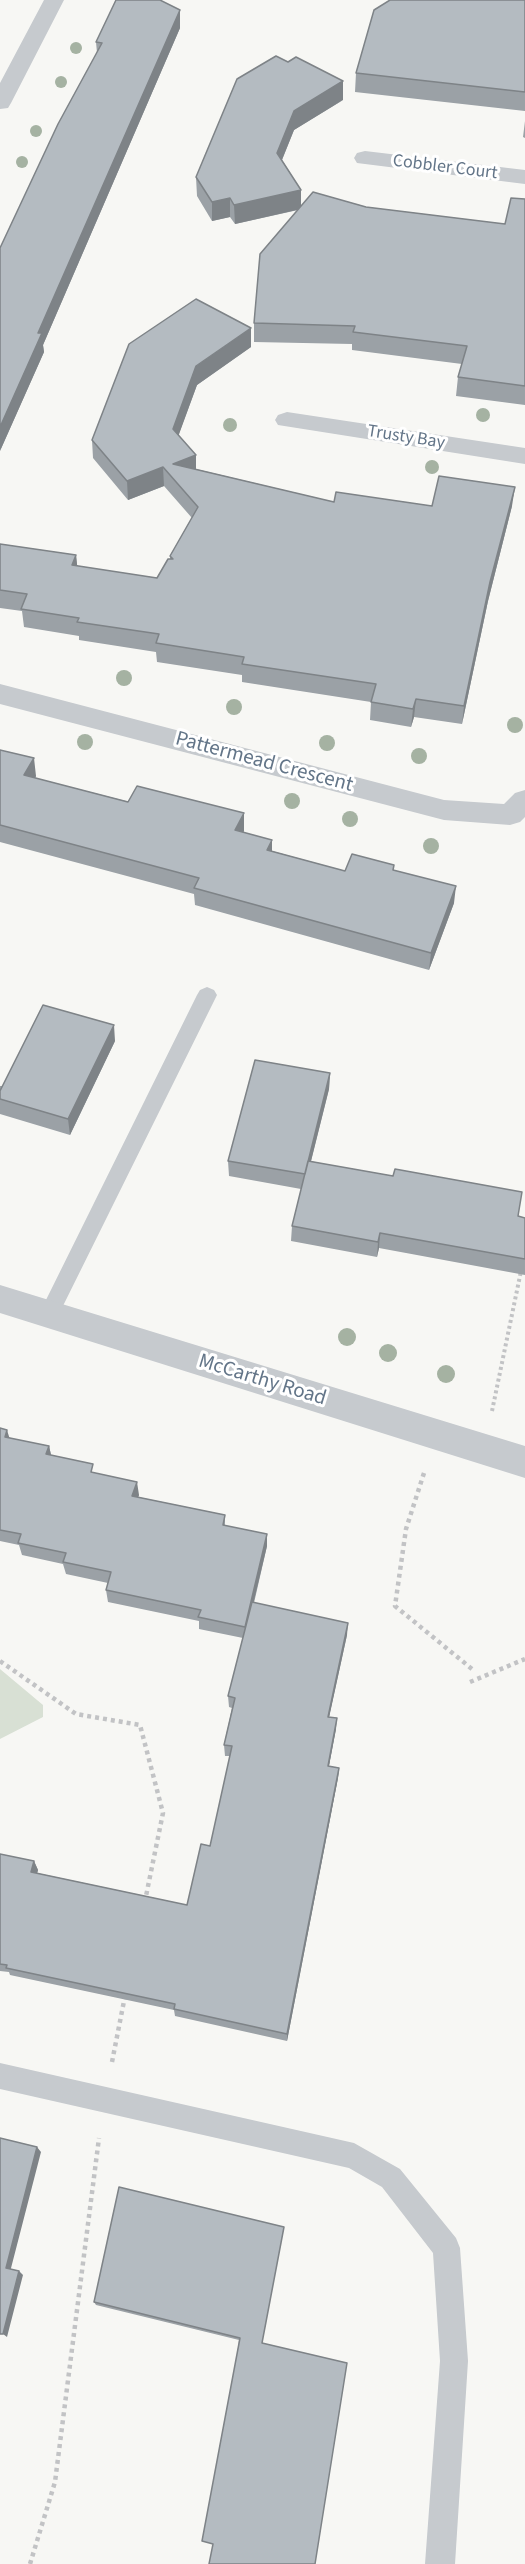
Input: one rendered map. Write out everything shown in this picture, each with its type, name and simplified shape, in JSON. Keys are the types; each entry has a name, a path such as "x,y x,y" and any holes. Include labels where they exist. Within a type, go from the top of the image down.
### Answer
{"street":[{"path":"0,103 54,0"},
{"name":"Cobbler Court","path":"365,158 525,177"},
{"name":"Trusty Bay","path":"287,420 525,456"},
{"name":"Pattermead Crescent","path":"0,694 444,810 510,815 525,800"},
{"name":"McCarthy Road","path":"0,1299 525,1462"}],"lane":[{"path":"49,1314 207,995"},
{"path":"0,2076 354,2156 390,2178 446,2248 454,2361 440,2564"}],"path":[{"path":"484,1450 523,1263"},
{"path":"436,1435 406,1529 395,1606 472,1669"},
{"path":"470,1682 525,1659"}],"shaded area":[{"path":"0,1669 43,1705 43,1717 0,1739"}],"building":[{"path":"116,0 160,0 180,10 38,333 42,333 0,427 0,248 58,124 102,43 96,42"},
{"path":"390,0 525,0 525,92 356,73 374,10"},
{"path":"276,56 288,62 296,57 343,81 294,111 277,153 301,190 234,205 230,198 212,202 196,177 237,79"},
{"path":"313,192 366,207 505,224 511,198 525,199 525,386 458,377 467,346 353,332 355,326 254,323 260,254"},
{"path":"196,299 251,328 196,366 173,429 196,455 173,464 334,502 336,492 432,506 439,476 515,487 490,582 464,706 416,699 413,709 371,702 376,684 242,664 244,657 156,643 159,634 77,622 79,618 21,609 27,594 0,590 0,544 76,555 72,565 157,578 168,559 173,559 170,556 198,507 163,467 127,481 92,440 129,344"},
{"path":"0,750 34,758 24,775 128,802 137,786 244,813 235,830 272,840 267,850 345,871 352,854 394,865 393,870 456,886 431,953 194,888 199,878 0,825"},
{"path":"43,1005 114,1025 68,1119 0,1099 0,1091"},
{"path":"255,1060 330,1073 305,1174 228,1161"},
{"path":"308,1161 393,1176 395,1169 522,1192 518,1216 525,1218 525,1259 380,1233 378,1242 292,1226"},
{"path":"0,1428 7,1430 5,1437 49,1446 46,1454 93,1464 91,1472 137,1482 132,1496 225,1515 223,1525 267,1534 245,1627 198,1617 201,1610 106,1590 111,1572 63,1562 66,1553 18,1543 21,1534 0,1530"},
{"path":"252,1602 348,1623 328,1717 337,1718 328,1766 339,1768 287,2034 174,2009 175,2004 6,1968 7,1965 0,1964 0,1854 34,1861 31,1872 187,1905 201,1844 210,1846 232,1746 224,1745 235,1698 228,1696"},
{"path":"0,2138 37,2147 6,2268 19,2271 3,2334 0,2334"},
{"path":"119,2187 284,2227 262,2343 347,2363 315,2564 209,2564 213,2544 202,2541 240,2338 94,2302"}]}
